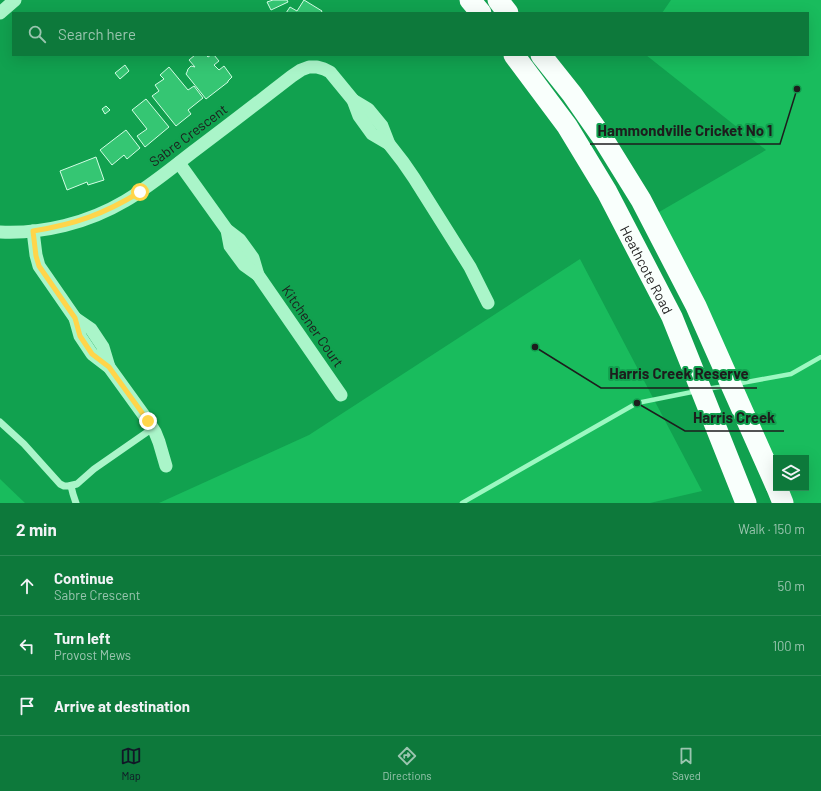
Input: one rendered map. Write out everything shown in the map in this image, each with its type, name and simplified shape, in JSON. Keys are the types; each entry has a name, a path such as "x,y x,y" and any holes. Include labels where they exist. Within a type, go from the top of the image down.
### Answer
{"main road":[{"path":"470,0 480,12"},
{"path":"498,0 507,12"},
{"name":"Heathcote Road","path":"515,56 567,126 607,192 672,317 746,503"},
{"name":"Heathcote Road","path":"542,56 572,94 602,137 640,200 696,306 773,479"},
{"name":"Heathcote Road","path":"778,491 783,503"}],"street":[{"path":"0,13 15,0"},
{"name":"Sabre Crescent","path":"0,232 33,231 54,228 106,211 124,202 140,192 292,76 309,67 317,67 330,72 353,100 359,116 372,134 389,144 406,165 470,267 488,303"},
{"name":"Kitchener Court","path":"179,162 227,230 230,246 244,265 258,275 341,395"},
{"path":"33,231 36,256 39,266 75,318 80,336 92,354 109,367 153,428 166,466"}],"lane":[{"path":"0,422 24,444 60,484 64,486 77,484 94,469 153,428"},
{"path":"71,486 76,503"}],"green space":[{"path":"671,0 821,0 821,503 778,503 647,219 766,150 647,56 809,56 809,12 663,12"},
{"path":"580,259 702,491 650,503 159,503 309,435"},
{"path":"0,479 25,503 0,503"}],"building":[{"path":"273,0 287,0 288,2 271,10 267,2"},
{"path":"304,0 322,11 287,12 290,7 297,11"},
{"path":"194,56 215,56 219,61 214,65 219,70 224,66 232,77 228,82 206,99 186,74 191,66 195,67 189,60"},
{"path":"125,65 129,71 120,79 115,73"},
{"path":"169,67 188,90 194,86 203,98 188,110 191,114 176,126 152,96 159,91 155,85 164,79 160,75"},
{"path":"146,99 169,127 145,147 137,136 147,129 132,110"},
{"path":"106,106 110,110 105,114 102,109"},
{"path":"126,130 140,148 127,159 124,155 112,165 100,150"},
{"path":"96,157 104,180 88,185 87,182 67,190 60,171"}],"waterway":[{"path":"736,384 791,374 821,357"},
{"path":"706,389 726,386"},
{"path":"462,503 637,403 697,391"}],"place":[{"name":"Hammondville Cricket No 1","path":"797,89"},
{"name":"Harris Creek Reserve","path":"535,347"},
{"name":"Harris Creek","path":"637,403"}],"route":[{"path":"140,192 124,202 89,218 54,228 33,231 36,256 39,266 75,318 80,336 92,354 109,367 148,421"}]}
